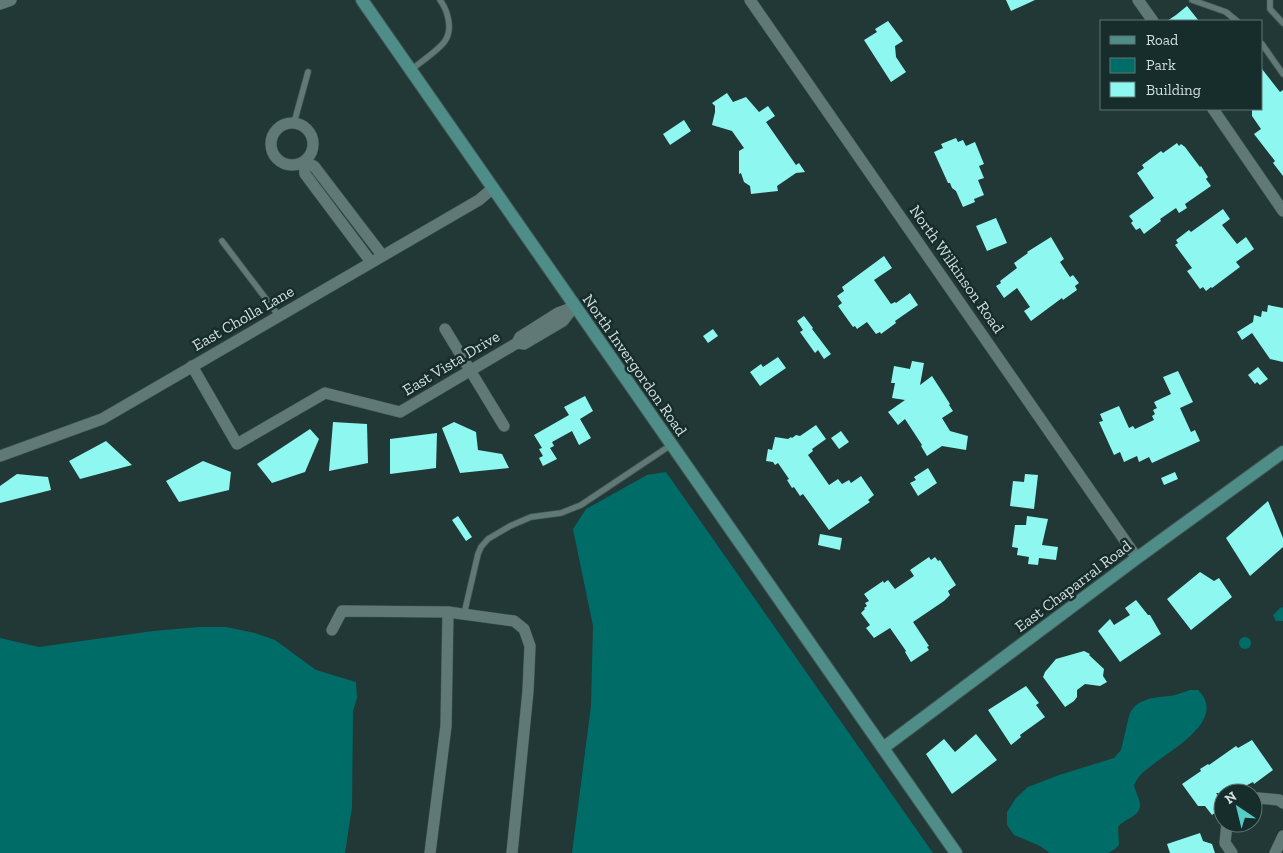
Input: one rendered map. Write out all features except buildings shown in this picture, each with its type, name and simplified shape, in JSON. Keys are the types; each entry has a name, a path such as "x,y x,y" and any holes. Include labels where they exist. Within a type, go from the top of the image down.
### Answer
{"street":[{"path":"0,4 11,0"},
{"name":"North Invergordon Road","path":"362,0 956,853"},
{"name":"North Wilkinson Road","path":"750,0 1137,558"},
{"path":"1138,0 1152,20"},
{"path":"1214,110 1282,209"},
{"path":"294,123 307,129 313,143 310,157 298,165 285,164 279,161 271,150 270,143 275,131 287,124 294,123"},
{"path":"304,162 314,166 382,255"},
{"path":"304,162 305,174 371,262"},
{"name":"East Cholla Lane","path":"0,456 102,419 479,200 493,188"},
{"name":"East Vista Drive","path":"192,366 237,444 325,393 400,412 517,343 524,344 559,323 574,307"},
{"path":"444,329 504,426"},
{"name":"East Chaparral Road","path":"883,748 1137,558 1283,452"},
{"path":"332,630 342,611 448,612 514,621 524,629 530,646 528,691 512,853"},
{"path":"430,853 446,726 448,612"},
{"path":"1263,798 1279,800 1283,803"},
{"path":"1226,833 1226,842 1232,853"},
{"path":"1274,853 1283,836"}],"lane":[{"path":"411,70 445,41 449,19 440,0"},
{"path":"1192,0 1226,12 1236,20"},
{"path":"1270,0 1270,9 1283,23"},
{"path":"1263,45 1283,74"},
{"path":"294,123 308,72"},
{"path":"222,241 279,316"},
{"path":"464,614 478,554 481,546 488,540 520,521 542,515 561,513 581,505 671,445"}],"green space":[{"path":"666,472 933,853 572,853 591,706 593,626 573,529 586,509 647,475"},
{"path":"1283,607 1283,621 1276,621 1273,615"},
{"path":"226,627 255,633 275,640 316,670 356,682 357,698 353,711 352,807 345,853 0,853 0,638 39,647 153,631"},
{"path":"1247,637 1250,638 1250,648 1243,649 1240,648 1239,641 1240,638"},
{"path":"1190,690 1198,690 1206,702 1206,713 1201,724 1191,735 1140,775 1134,785 1140,803 1138,812 1118,827 1119,845 1115,849 1108,853 1050,853 1040,846 1014,835 1007,825 1007,812 1016,798 1028,787 1114,758 1121,750 1129,716 1135,706 1146,700 1173,696"}]}
